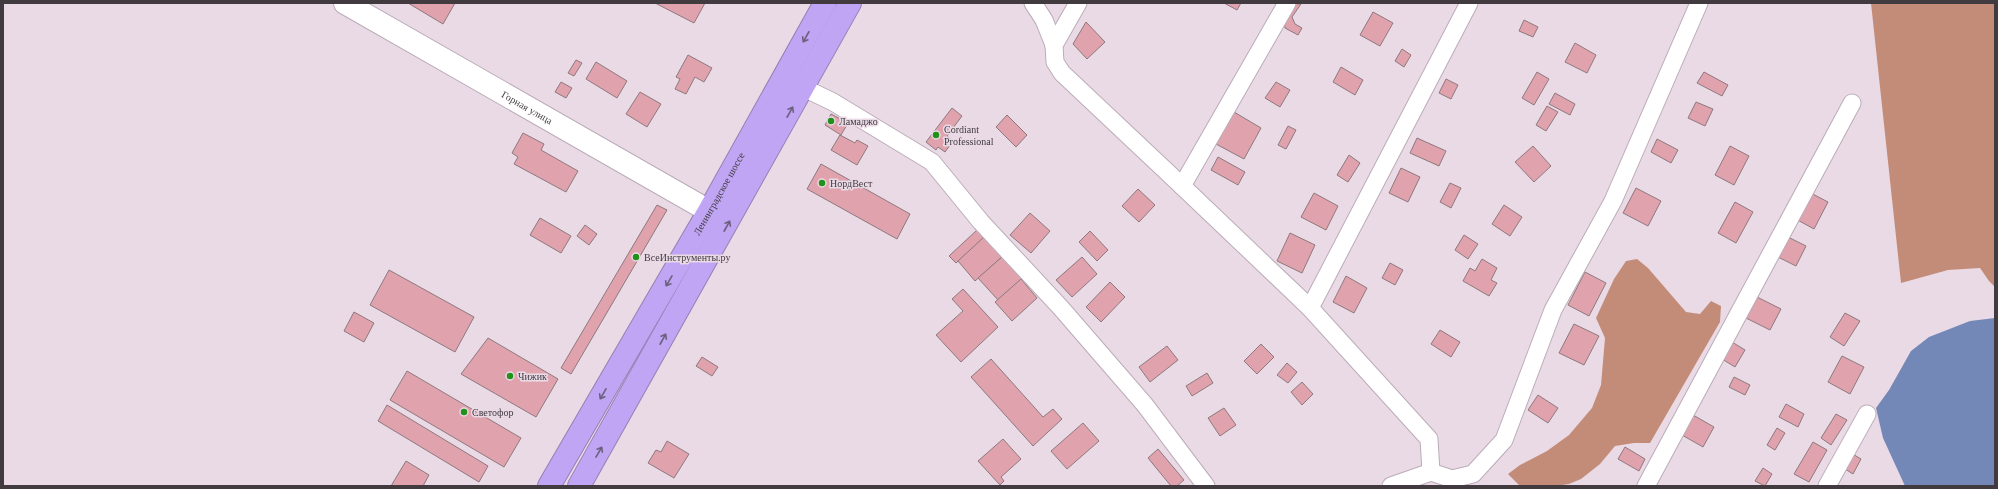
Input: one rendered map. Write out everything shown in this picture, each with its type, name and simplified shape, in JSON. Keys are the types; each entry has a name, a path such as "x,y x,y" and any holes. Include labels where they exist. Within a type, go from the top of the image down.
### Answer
{"highway":[{"name":"Ленинградское шоссе","path":"549,486 709,211 825,3"},
{"path":"579,486 804,88 850,3"}],"street":[{"name":"Горная улица","path":"346,3 709,211"},
{"path":"1033,3 1044,20 1054,45 1055,62 1062,73 1310,308 1429,439 1431,472"},
{"path":"1054,45 1078,3"},
{"path":"1182,186 1287,3"},
{"path":"1310,308 1469,3"},
{"path":"1391,486 1431,472 1455,483 1473,474 1504,440 1553,310 1613,201 1699,3"},
{"path":"804,88 832,102 932,162 981,222 1061,308 1145,405 1206,486"},
{"path":"1646,486 1852,103"},
{"path":"1827,486 1866,414"}],"shaded area":[{"path":"1871,3 1995,3 1995,287 1980,268 1948,270 1901,283"},
{"path":"1637,259 1648,268 1686,312 1700,314 1711,301 1721,306 1720,322 1650,443 1634,443 1615,446 1600,464 1581,479 1569,484 1555,486 1520,486 1508,474 1520,465 1547,451 1569,435 1592,408 1601,385 1605,338 1596,318 1614,279 1626,261"}],"water":[{"path":"1995,318 1995,486 1905,486 1883,438 1876,408 1889,390 1911,351 1929,337 1970,321"}],"building":[{"path":"408,3 455,3 443,24"},
{"path":"655,3 705,3 694,23"},
{"path":"1224,3 1241,3 1237,10"},
{"path":"1289,3 1301,4 1292,17 1295,24 1302,28 1298,35 1285,28 1284,20"},
{"path":"1373,12 1393,23 1380,46 1360,35"},
{"path":"1524,20 1538,27 1533,37 1519,31"},
{"path":"1086,22 1105,42 1087,59 1073,44"},
{"path":"1575,43 1596,55 1587,73 1565,62"},
{"path":"1402,49 1411,55 1404,67 1395,61"},
{"path":"688,55 712,68 704,82 695,77 686,94 675,89 680,79 676,77"},
{"path":"576,60 582,63 574,76 568,73"},
{"path":"596,62 627,81 617,98 586,79"},
{"path":"1341,67 1363,80 1355,95 1333,82"},
{"path":"1537,72 1549,79 1534,105 1522,98"},
{"path":"1704,72 1728,85 1722,96 1697,83"},
{"path":"1446,79 1458,85 1451,99 1439,93"},
{"path":"561,82 572,88 566,98 555,92"},
{"path":"1276,82 1290,90 1280,107 1265,98"},
{"path":"640,92 661,104 647,127 626,114"},
{"path":"1555,93 1575,104 1570,115 1549,104"},
{"path":"1696,102 1713,109 1705,126 1688,118"},
{"path":"1547,106 1558,112 1546,131 1536,125"},
{"path":"952,108 962,116 947,136 953,141 945,152 938,147 936,150 926,142"},
{"path":"1234,112 1261,128 1244,159 1216,144"},
{"path":"831,114 848,123 841,135 825,125"},
{"path":"1007,115 1027,135 1016,147 996,127"},
{"path":"1288,126 1296,130 1286,149 1278,145"},
{"path":"523,133 544,144 541,150 578,171 566,192 514,164 518,157 512,153"},
{"path":"840,135 855,143 857,140 868,146 857,165 831,150"},
{"path":"1417,138 1446,151 1439,166 1410,153"},
{"path":"1657,139 1678,150 1671,163 1651,152"},
{"path":"1533,146 1551,166 1534,182 1515,162"},
{"path":"1730,146 1749,156 1734,185 1715,175"},
{"path":"1349,155 1360,163 1348,182 1337,175"},
{"path":"1218,157 1245,172 1238,185 1211,170"},
{"path":"821,164 910,214 897,239 807,189"},
{"path":"1401,168 1420,177 1408,202 1389,193"},
{"path":"1450,183 1461,188 1451,208 1440,202"},
{"path":"1636,188 1661,201 1648,226 1623,213"},
{"path":"1138,189 1155,205 1139,222 1122,206"},
{"path":"1807,191 1828,202 1814,229 1794,218"},
{"path":"1314,193 1338,206 1326,230 1301,217"},
{"path":"1735,202 1753,212 1736,243 1718,233"},
{"path":"657,205 667,210 571,374 561,368"},
{"path":"1504,205 1522,217 1510,236 1492,224"},
{"path":"1030,213 1050,231 1031,253 1010,235"},
{"path":"540,218 571,236 561,253 530,235"},
{"path":"585,225 597,234 589,245 577,236"},
{"path":"977,230 984,238 956,263 949,256"},
{"path":"1090,231 1108,250 1097,261 1079,242"},
{"path":"1290,233 1315,245 1302,273 1277,261"},
{"path":"1464,235 1478,244 1468,259 1455,250"},
{"path":"1784,235 1806,246 1796,266 1774,255"},
{"path":"985,236 1003,256 975,281 958,261"},
{"path":"1003,256 1023,278 998,300 978,278"},
{"path":"1082,257 1097,274 1072,297 1056,280"},
{"path":"1482,259 1497,268 1491,280 1497,283 1489,296 1463,281 1470,268 1475,271"},
{"path":"1390,263 1403,270 1395,285 1382,278"},
{"path":"389,270 474,317 455,352 370,305"},
{"path":"1585,272 1606,283 1589,316 1568,305"},
{"path":"1346,276 1367,288 1354,313 1333,302"},
{"path":"1021,279 1037,298 1012,321 995,302"},
{"path":"1110,282 1125,297 1101,322 1086,307"},
{"path":"963,289 998,327 961,362 936,335 963,311 952,299"},
{"path":"1753,295 1781,309 1770,330 1742,316"},
{"path":"354,312 374,323 364,342 344,331"},
{"path":"1845,313 1860,321 1844,346 1830,337"},
{"path":"1574,324 1599,336 1584,365 1559,353"},
{"path":"1440,330 1460,342 1451,357 1431,344"},
{"name":"Чижик","path":"488,338 558,379 536,417 461,374"},
{"path":"1732,342 1745,350 1735,367 1722,359"},
{"path":"1261,344 1274,357 1257,374 1244,361"},
{"path":"1167,346 1178,360 1150,382 1139,367"},
{"path":"1842,356 1864,367 1850,394 1828,382"},
{"path":"702,357 718,367 712,376 696,366"},
{"path":"991,359 1043,417 1053,409 1062,419 1033,446 971,377"},
{"path":"1287,363 1297,372 1288,383 1277,375"},
{"path":"407,371 521,438 504,467 390,400"},
{"path":"1207,373 1213,383 1192,396 1186,386"},
{"path":"1734,377 1750,385 1745,395 1729,387"},
{"path":"1302,382 1313,394 1302,405 1291,392"},
{"path":"1538,395 1558,408 1548,423 1528,410"},
{"path":"1786,404 1804,414 1798,427 1779,417"},
{"path":"387,405 488,466 479,482 378,421"},
{"path":"1224,408 1236,425 1220,436 1208,418"},
{"path":"1836,414 1847,420 1831,445 1821,438"},
{"path":"1693,415 1714,427 1703,447 1682,435"},
{"path":"1083,423 1099,441 1067,469 1051,451"},
{"path":"1777,428 1785,433 1775,450 1767,445"},
{"path":"1003,439 1021,459 1001,477 1004,481 1000,485 978,461"},
{"path":"667,441 689,454 674,478 648,463 656,450 661,452"},
{"path":"1813,442 1827,450 1809,482 1794,474"},
{"path":"1625,447 1645,459 1639,471 1618,459"},
{"path":"1158,449 1184,480 1177,486 1171,486 1148,458"},
{"path":"1851,453 1861,459 1853,474 1842,467"},
{"path":"406,461 429,475 423,486 391,486"},
{"path":"1763,468 1772,474 1765,486 1755,481"}],"place":[{"name":"Ламаджо","path":"831,121"},
{"name":"Cordiant Professional","path":"936,135"},
{"name":"НордВест","path":"822,183"},
{"name":"ВсеИнструменты.ру","path":"636,257"},
{"name":"Чижик","path":"510,376"},
{"name":"Светофор","path":"464,412"}]}
